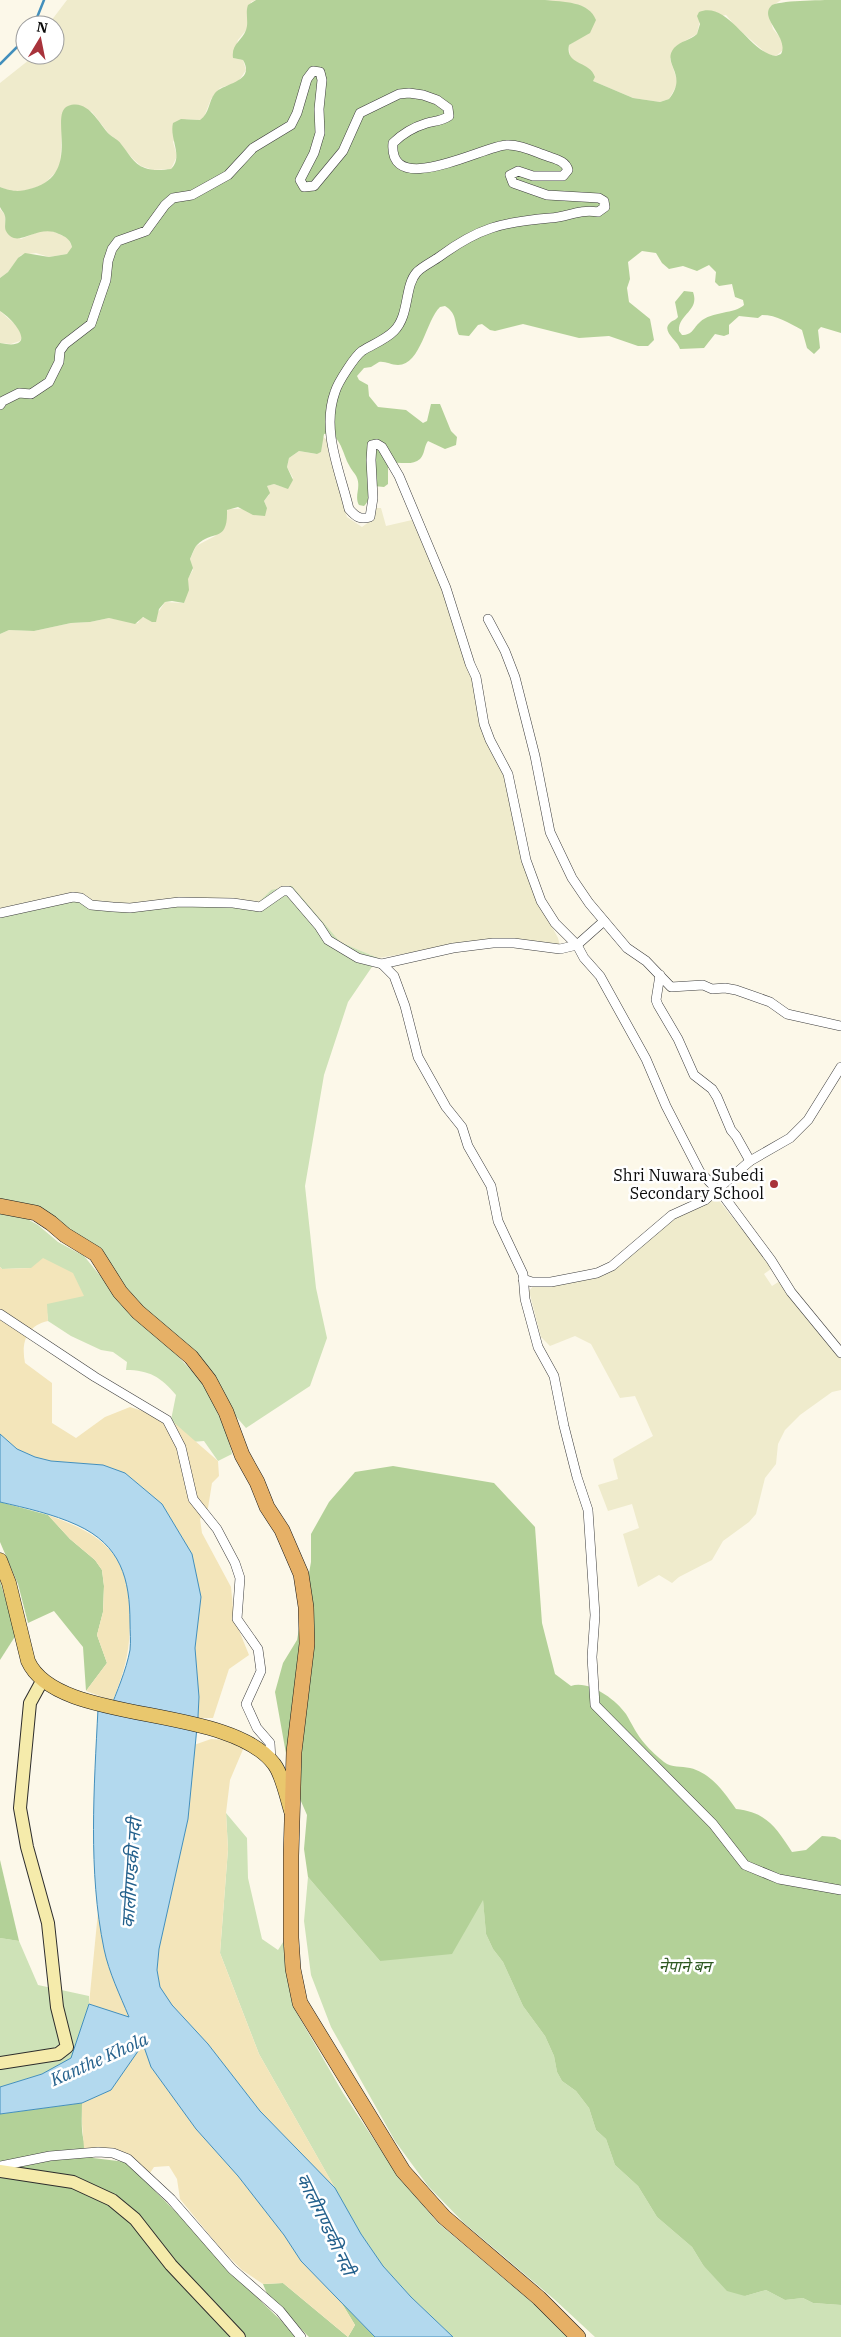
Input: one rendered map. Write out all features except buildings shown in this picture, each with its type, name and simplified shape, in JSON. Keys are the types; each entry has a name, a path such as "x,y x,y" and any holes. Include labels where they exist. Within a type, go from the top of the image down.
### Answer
{"highway":[{"path":"0,1206 36,1212 65,1235 96,1254 120,1292 138,1312 191,1357 208,1380 226,1412 242,1455 258,1482 267,1507 282,1530 301,1574 306,1607 307,1644 294,1752 291,1938 293,1969 300,2003 403,2170 444,2217 538,2298 578,2337"}],"main road":[{"path":"0,1560 10,1583 28,1661 33,1672 42,1681 83,1700 221,1732 250,1743 275,1765 293,1814"},
{"path":"0,2063 58,2054 67,2047 57,2007 48,1923 27,1847 20,1808 30,1703 42,1681"},
{"path":"0,2171 73,2182 112,2200 135,2219 171,2265 239,2337"}],"street":[{"path":"0,405 4,401 20,394 31,394 49,382 59,362 60,351 65,344 91,324 106,280 108,261 118,241 146,231 165,204 173,198 192,195 228,175 253,148 291,125 297,113 307,79 313,71 320,72 322,80 320,133 314,153 300,180 304,187 314,186 343,151 360,114 399,94 409,93 437,100 448,108 449,116 443,120 424,124 411,130 400,136 393,143 393,156 396,162 402,166 419,168 440,166 496,147 516,146 560,161 568,170 564,176 544,177 514,172 510,175 513,183 547,195 600,198 604,201 605,207 598,212 578,210 552,218 516,221 492,226 452,246 416,273 410,286 404,313 396,330 362,352 343,375 335,392 329,437 334,447 334,459 349,509 356,517 363,519 370,516 373,498 372,445 377,444 382,447 399,476 446,588 470,664 476,677 484,724 490,740 508,774 526,860 541,901 555,923 577,945 584,958 600,976 646,1059 687,1150 700,1172 716,1192 725,1198 771,1260 791,1292 841,1353"},
{"path":"488,619 515,677 536,756 550,832 572,878 627,948 646,961 671,987 703,985 712,989 725,988 736,990 770,1002 787,1014 841,1026"},
{"path":"0,913 73,897 81,898 91,905 130,908 179,902 232,903 260,907 283,891 289,891 319,926 328,940 358,958 382,964 389,969 397,983 418,1057 446,1107 462,1127 468,1146 492,1186 498,1221 523,1274 525,1299 538,1347 554,1376 566,1435 588,1510 595,1615 592,1657 595,1705 713,1824 745,1865 779,1879 841,1890"},
{"path":"382,964 454,948 493,943 514,942 560,949 577,945 604,920"},
{"path":"660,975 656,1000 658,1005 678,1039 694,1075 712,1089 730,1130 736,1136 750,1161"},
{"path":"523,1279 532,1282 551,1282 597,1273 623,1258 680,1210 705,1200 750,1161 790,1138 808,1120 841,1067"},
{"path":"0,1314 95,1377 167,1420 181,1447 193,1499 216,1530 235,1563 240,1578 237,1619 258,1649 260,1671 246,1704 257,1728 270,1744 270,1761"},
{"path":"0,2166 50,2156 98,2152 113,2152 128,2159 171,2199 232,2269 280,2311 301,2337"}],"shaded area":[{"path":"67,0 256,0 251,2 247,29 238,40 233,58 243,60 246,70 238,82 220,88 211,99 204,117 200,120 186,119 173,142 177,156 171,169 153,170 141,166 109,134 92,112 80,106 70,105 62,129 60,167 43,185 21,192 13,192 0,187 0,83 23,65 65,65 65,15 56,15"},
{"path":"546,0 781,0 772,6 770,19 773,29 783,41 783,50 776,56 767,54 735,26 726,15 700,20 697,34 676,46 670,59 678,83 669,99 660,102 633,98 593,81 582,65 570,58 569,45 581,37 585,7"},
{"path":"0,209 5,215 5,225 21,239 40,231 50,230 68,238 72,247 71,251 67,254 49,257 36,253 21,255 8,272 0,278"},
{"path":"0,311 19,328 22,337 20,341 11,344 0,343"},
{"path":"322,436 328,441 328,450 347,517 362,527 373,519 376,508 381,508 386,526 412,520 443,589 503,772 522,858 535,895 558,938 560,946 501,938 378,958 340,942 271,890 260,902 244,900 127,906 0,909 0,634 9,630 34,631 71,623 109,618 138,623 141,617 148,619 159,611 165,602 184,603 188,588 188,578 193,570 190,559 196,546 215,536 228,509 267,508 264,501 269,495 267,486 274,484 283,487 293,478 287,467 289,458 299,451 316,454 321,452"},
{"path":"716,1197 765,1258 771,1269 764,1274 772,1286 780,1281 814,1327 841,1358 841,1390 832,1392 800,1415 785,1430 778,1444 776,1464 765,1478 756,1514 749,1522 723,1541 712,1560 679,1577 672,1583 659,1575 638,1587 623,1534 639,1528 632,1504 608,1511 598,1485 618,1479 613,1459 653,1436 635,1396 620,1398 591,1344 575,1336 550,1346 541,1337 529,1291 535,1284 614,1268 675,1217"}],"green space":[{"path":"256,0 545,0 575,4 588,9 596,20 590,33 569,45 569,52 574,60 592,72 595,77 593,81 633,98 660,102 669,99 676,83 671,54 676,46 697,34 700,24 697,16 699,12 710,10 719,13 766,53 776,56 781,54 783,48 768,16 768,10 772,5 795,1 841,0 841,333 821,327 818,330 820,348 814,354 807,348 802,330 788,322 767,315 762,315 758,318 739,316 729,325 729,334 724,336 715,334 704,348 680,349 667,330 667,327 678,317 675,302 684,291 693,292 694,304 680,325 679,331 682,335 691,332 705,318 740,308 744,305 743,300 735,297 732,284 719,286 715,282 716,272 709,265 697,271 683,266 669,269 662,263 656,253 642,251 628,262 630,279 627,288 629,302 650,319 654,340 648,346 638,346 609,336 579,338 523,324 495,331 482,324 478,325 469,336 459,335 452,312 445,306 440,307 435,313 418,350 406,363 398,365 379,362 371,367 364,368 357,376 359,380 368,385 369,396 378,407 406,410 423,423 427,421 431,404 440,404 451,431 457,437 456,445 445,449 428,441 420,459 413,463 388,464 388,484 384,487 374,486 364,506 359,505 357,478 340,445 334,436 324,434 321,452 317,454 299,451 289,458 287,467 293,480 288,489 274,484 267,486 270,493 264,501 267,508 265,516 253,515 238,507 227,510 227,521 222,532 203,540 194,550 190,559 193,568 188,579 189,590 184,603 165,602 159,609 156,622 143,617 135,624 109,618 71,623 34,631 9,630 0,634 0,343 18,343 21,339 21,334 13,322 0,311 0,278 25,253 49,257 67,254 72,247 66,237 51,232 35,233 22,238 11,236 5,229 5,216 0,207 0,187 20,191 33,188 48,180 57,170 61,158 61,120 63,111 68,106 75,104 92,113 109,134 141,166 155,170 171,169 176,159 173,123 181,119 200,120 206,114 215,93 237,81 245,73 246,67 243,60 233,58 233,53 235,46 246,30 248,5"},
{"path":"292,886 340,942 378,958 348,1002 324,1075 305,1186 316,1288 327,1338 310,1386 246,1428 139,1306 100,1250 0,1201 0,909 67,894 95,903 127,906 205,899 259,902 271,890"},
{"path":"0,1211 22,1216 38,1225 58,1242 84,1256 128,1310 172,1350 205,1385 227,1434 232,1454 218,1461 204,1441 191,1442 171,1420 176,1395 160,1379 141,1371 126,1370 127,1362 113,1352 101,1350 71,1336 48,1321 46,1304 31,1268 2,1269 0,1267"},
{"name":"नेपाने बन","path":"393,1466 494,1483 535,1527 542,1623 555,1674 571,1686 578,1685 593,1688 609,1697 626,1714 649,1749 667,1764 698,1770 711,1779 736,1809 755,1813 769,1822 781,1835 792,1852 806,1850 822,1836 835,1837 841,1840 841,2305 813,2303 803,2298 785,2300 766,2290 745,2296 727,2291 703,2265 692,2247 657,2217 638,2186 615,2165 606,2139 596,2130 589,2108 576,2091 562,2081 557,2072 554,2056 545,2036 523,2006 503,1962 493,1949 486,1934 483,1900 452,1954 380,1961 308,1877 304,1849 307,1815 290,1776 275,1692 283,1663 297,1640 311,1562 311,1534 329,1502 355,1472"},
{"path":"0,1502 48,1515 70,1539 95,1560 102,1570 104,1586 103,1612 97,1635 107,1663 86,1691 83,1647 54,1611 28,1623 18,1584 0,1542"},
{"path":"0,1581 16,1635 0,1660"},
{"path":"226,1813 247,1838 248,1878 262,1939 278,1950 287,1936 286,1969 295,2010 343,2093 398,2176 438,2223 573,2337 453,2337 411,2297 383,2266 361,2234 259,2054 220,1953 228,1849"},
{"path":"0,1860 19,1941 0,1938"},
{"path":"308,1877 380,1961 483,1899 486,1934 493,1949 503,1962 523,2006 545,2036 554,2056 557,2072 562,2081 576,2091 589,2108 596,2130 606,2139 615,2165 638,2186 657,2217 692,2247 703,2265 745,2296 766,2290 785,2300 803,2298 813,2303 841,2305 841,2337 595,2337 554,2299 464,2223 428,2186 395,2141 331,2027 311,1975 304,1921"},
{"path":"0,1938 19,1941 38,1985 89,1996 89,2004 71,2059 42,2074 0,2087"},
{"path":"82,2103 83,2139 93,2158 126,2162 193,2229 242,2283 298,2337 0,2337 0,2114"},
{"path":"283,2283 348,2337 309,2337 268,2296 263,2284"},
{"path":"341,2302 375,2337 348,2337 355,2325"}],"sand":[{"path":"43,1258 73,1273 84,1296 47,1304 48,1321 41,1323 30,1331 25,1342 25,1363 52,1383 52,1423 76,1438 105,1417 130,1407 171,1420 218,1461 219,1476 212,1483 208,1508 200,1519 202,1533 231,1587 234,1618 249,1655 229,1669 213,1718 198,1718 199,1697 195,1648 201,1597 177,1529 162,1504 125,1473 103,1465 51,1461 35,1457 17,1449 0,1434 0,1267 2,1269 31,1268"},
{"path":"48,1515 84,1530 98,1539 109,1549 125,1576 129,1594 129,1639 124,1668 113,1701 86,1691 107,1663 97,1635 103,1612 104,1586 102,1570 95,1560 70,1539"},
{"path":"211,1739 227,1740 244,1747 230,1780 226,1813 228,1849 220,1953 259,2054 335,2188 260,2111 208,2044 172,2005 160,1987 157,1970 159,1949 188,1819 194,1745"},
{"path":"98,1912 104,1950 129,2018 89,2004"},
{"path":"143,2043 151,2067 196,2129 238,2176 284,2235 301,2261 341,2302 355,2325 348,2337 283,2283 263,2284 242,2270 221,2249 180,2199 177,2179 169,2166 154,2167 150,2173 120,2153 104,2149 84,2148 82,2103 111,2090"}],"water":[{"path":"0,1434 17,1449 35,1457 51,1461 103,1465 125,1473 162,1504 192,1554 201,1597 195,1648 199,1697 198,1717 188,1819 159,1949 157,1970 160,1987 172,2005 208,2044 260,2111 335,2188 361,2234 383,2266 411,2297 453,2337 375,2337 301,2261 284,2235 238,2176 196,2129 151,2067 143,2044 111,2090 82,2103 0,2114 0,2087 42,2074 71,2058 89,2004 129,2017 104,1949 96,1890 94,1829 98,1709 109,1712 126,1666 130,1650 130,1607 125,1578 120,1565 113,1553 92,1533 68,1521 0,1502"}],"waterway":[{"path":"38,15 44,0"},
{"path":"0,64 15,49"}],"place":[{"name":"Shri Nuwara Subedi Secondary School","path":"774,1184"}],"water label":[{"name":"कालीगण्डकी नदी","path":"131,1873"},
{"name":"Kanthe Khola","path":"99,2059"},
{"name":"कालीगण्डकी नदी","path":"326,2224"}]}
